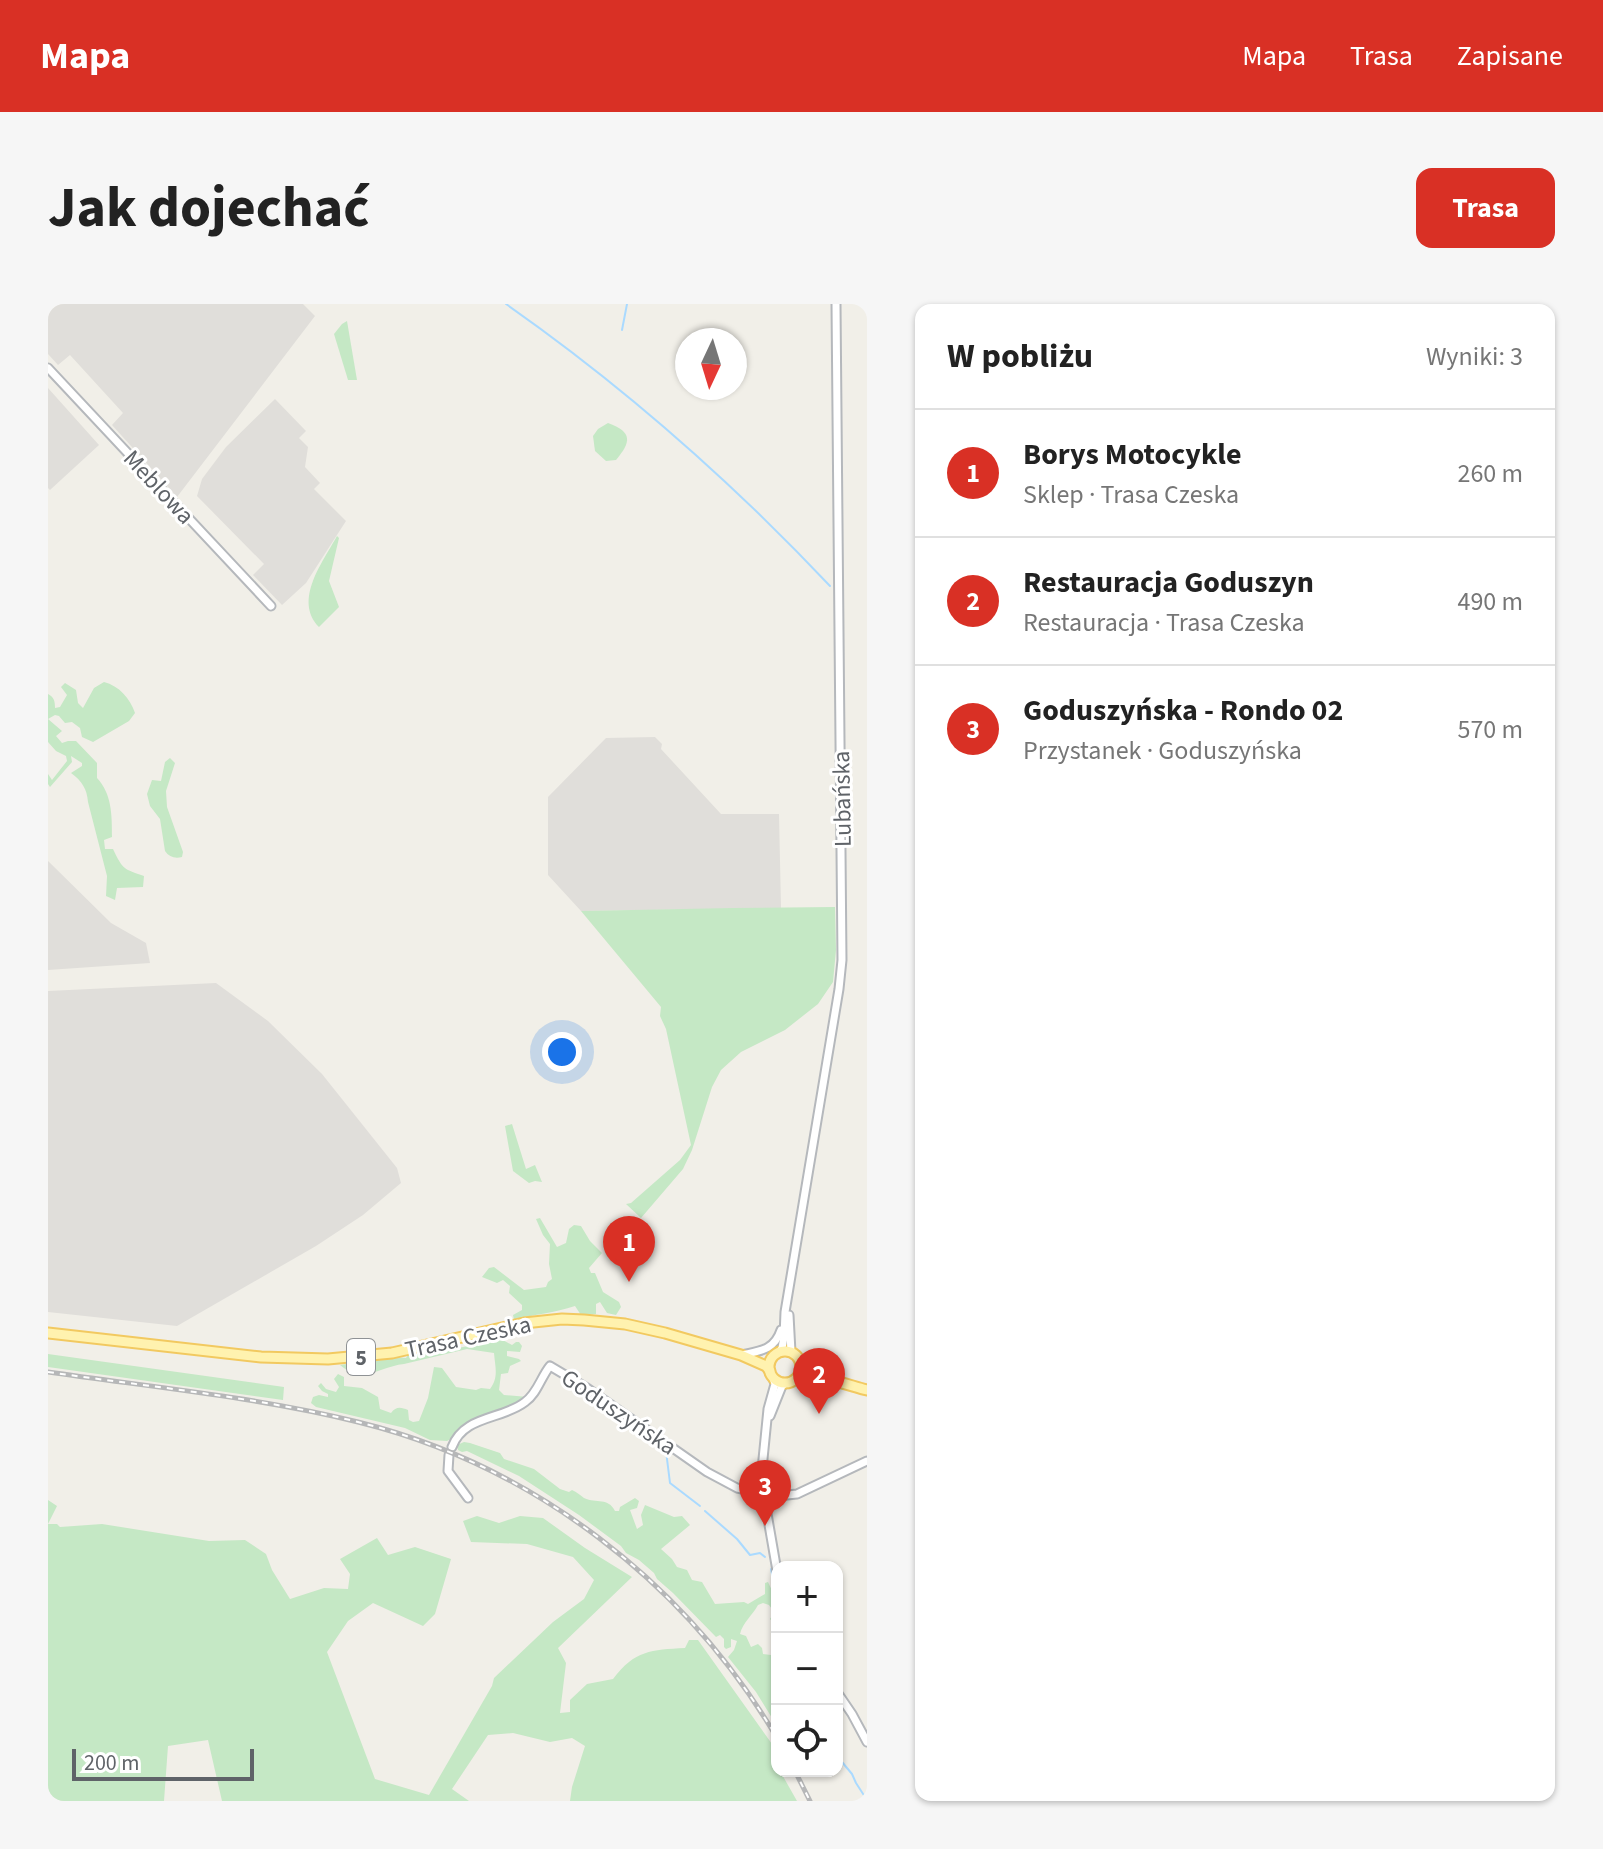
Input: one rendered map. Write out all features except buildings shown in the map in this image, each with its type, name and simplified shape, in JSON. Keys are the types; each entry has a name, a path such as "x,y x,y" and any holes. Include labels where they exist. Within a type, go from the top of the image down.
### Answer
{"main road":[{"name":"Trasa Czeska","path":"48,1333 261,1357 328,1359 392,1353 531,1322 576,1319 636,1326 741,1355 766,1366 771,1374"},
{"name":"5","path":"776,1354 791,1352"},
{"path":"791,1352 806,1370 829,1380"},
{"path":"771,1374 770,1363 776,1354"},
{"name":"Trasa Czeska","path":"741,1355 767,1358 776,1354"},
{"path":"796,1379 801,1365"},
{"name":"5","path":"771,1374 778,1381 786,1383"},
{"path":"786,1383 804,1377 867,1390"}],"street":[{"name":"Lubańska","path":"776,1354 782,1348 784,1337 785,1312 842,960 836,304"},
{"name":"Meblowa","path":"48,368 271,606"},
{"name":"Lubańska","path":"789,1290 791,1352"},
{"path":"741,1355 763,1351 774,1343 785,1312"},
{"name":"Goduszyńska","path":"468,1498 448,1471 455,1441 477,1422 524,1404 550,1366 737,1488 782,1496 797,1494 867,1461"},
{"path":"771,1374 775,1384 768,1409 760,1471 775,1561"},
{"path":"767,1421 786,1383"},
{"path":"843,1701 864,1731 867,1742"}],"shaded area":[{"path":"53,304 303,304 315,316 177,497 112,425 123,413 70,355 58,365 48,354 48,308"},
{"path":"48,388 99,445 50,490 48,488"},
{"path":"275,399 306,431 299,438 308,447 305,467 320,483 314,489 346,521 306,583 282,605 253,575 264,564 197,496 202,479 226,447"},
{"path":"655,737 662,744 661,749 721,814 779,814 781,908 581,911 548,875 548,797 606,738"},
{"path":"48,861 111,923 146,943 150,963 48,970"},
{"path":"216,983 268,1021 322,1074 397,1168 401,1183 363,1215 316,1246 177,1326 48,1312 48,991"}],"green space":[{"path":"347,321 357,380 348,380 334,334"},
{"path":"608,423 622,430 627,443 616,460 606,461 595,451 593,436"},
{"path":"337,536 329,581 339,607 319,627 309,605 310,593 318,569"},
{"path":"104,682 114,686 130,702 135,713 129,721 93,742 82,737 80,728 72,722 65,723 55,715 48,719 48,694 54,700 55,708 60,707 67,695 61,687 65,683 76,690 78,703 83,708 94,688"},
{"path":"48,719 62,731 56,736 62,743 76,741 97,763 97,778 106,791 111,813 112,837 104,840 105,849 113,849 125,868 144,876 143,887 117,888 115,900 106,896 107,876 86,793 81,782 71,773 82,763 71,756 72,762 50,787 48,784 48,774 52,780 67,761 66,756 48,742"},
{"path":"170,758 175,763 166,791 167,807 183,852 179,858 165,851 160,819 150,806 147,794 152,780 161,781 165,762"},
{"path":"835,907 833,982 818,1004 785,1030 741,1052 721,1070 683,1169 641,1218 626,1204 680,1160 691,1145 666,1029 660,1016 661,1007 581,911"},
{"path":"512,1124 526,1169 535,1165 542,1182 529,1183 513,1171 505,1126"},
{"path":"540,1218 557,1247 566,1243 569,1229 574,1225 581,1226 602,1253 589,1268 591,1273 595,1273 603,1292 619,1302 621,1307 616,1315 607,1313 600,1302 596,1304 596,1314 581,1315 575,1306 514,1320 513,1315 522,1310 522,1305 509,1293 510,1286 503,1280 497,1283 482,1277 489,1268 494,1267 524,1290 546,1287 552,1279 550,1244 536,1219"},
{"path":"492,1334 512,1345 519,1342 522,1346 520,1352 507,1351 507,1356 521,1361 510,1366 508,1373 501,1374 499,1390 504,1395 528,1397 447,1441 430,1440 405,1428 316,1407 311,1403 313,1397 328,1397 318,1386 321,1383 326,1389 336,1392 339,1387 334,1379 338,1374 344,1377 344,1386 362,1388 378,1397 380,1409 391,1413 403,1408 408,1410 409,1420 419,1421 428,1398 434,1367 442,1368 456,1387 490,1389 496,1367 494,1353 467,1349 364,1374 348,1371 340,1365 406,1358 457,1343 458,1348 473,1345 475,1338"},
{"path":"48,1354 284,1387 283,1400 48,1367"},
{"path":"470,1443 500,1453 504,1459 534,1469 560,1489 572,1490 589,1500 606,1502 615,1511 635,1498 639,1501 637,1508 630,1510 637,1529 643,1525 641,1515 645,1505 674,1517 682,1516 690,1525 661,1549 677,1567 687,1570 692,1580 702,1582 715,1604 748,1604 765,1594 765,1583 768,1582 771,1608 763,1603 758,1605 740,1634 746,1636 751,1647 758,1644 763,1654 771,1655 771,1716 728,1657 737,1641 731,1639 731,1647 726,1649 720,1635 716,1637 654,1573 621,1546 519,1476 467,1451 458,1450 457,1445"},
{"path":"48,1500 57,1506 48,1524"},
{"path":"477,1516 499,1523 520,1516 543,1518 632,1577 558,1648 566,1663 560,1713 570,1712 570,1700 587,1684 613,1679 636,1657 653,1651 685,1648 689,1640 698,1640 771,1743 771,1777 783,1777 797,1801 570,1801 585,1746 572,1738 550,1742 513,1733 488,1735 452,1789 469,1801 222,1801 208,1740 168,1746 164,1801 48,1801 48,1524 60,1527 102,1524 209,1541 245,1540 266,1554 290,1599 324,1588 348,1589 350,1574 340,1559 377,1538 388,1555 415,1547 451,1559 435,1614 423,1626 373,1603 348,1621 327,1652 375,1779 429,1795 494,1678 553,1622 584,1599 594,1580 573,1557 527,1544 471,1542 463,1521"}],"waterway":[{"path":"506,304 592,368 675,437 793,547 830,586"},
{"path":"622,330 627,304"},
{"path":"635,1428 666,1451 670,1483 700,1506"},
{"path":"705,1511 750,1555 760,1553 765,1557"},
{"path":"843,1763 867,1800"}],"railway":[{"path":"48,1372 320,1413 423,1442 484,1468 543,1500 599,1538 651,1581 698,1629 740,1682 771,1729"},
{"path":"798,1777 810,1801"}],"place":[{"name":"Borys Motocykle","path":"629,1282"},
{"name":"Restauracja Goduszyn","path":"819,1414"},
{"name":"Goduszyńska - Rondo 02","path":"765,1526"}]}
